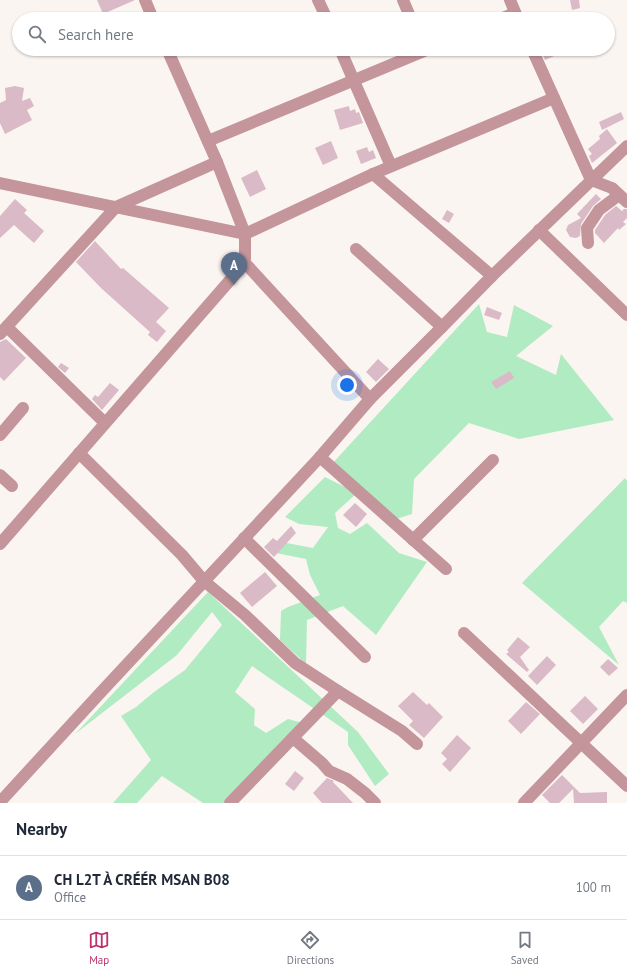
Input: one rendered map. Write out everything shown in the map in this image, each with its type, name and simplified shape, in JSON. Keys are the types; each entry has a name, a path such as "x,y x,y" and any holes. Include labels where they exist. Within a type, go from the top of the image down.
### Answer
{"street":[{"path":"145,0 150,12"},
{"path":"318,0 324,12"},
{"path":"403,0 408,12"},
{"path":"510,0 515,12"},
{"path":"0,544 244,262 245,234 217,162 170,56"},
{"path":"343,56 391,166"},
{"path":"208,141 411,56"},
{"path":"535,56 591,180 612,188 623,198 600,210 587,228 588,243"},
{"path":"0,183 245,234 391,166 554,98"},
{"path":"0,802 204,580 320,457 370,399 492,276 627,146"},
{"path":"105,423 4,330 116,208 217,162"},
{"path":"373,174 492,276"},
{"path":"539,230 627,315"},
{"path":"356,249 442,328"},
{"path":"244,262 370,399"},
{"path":"0,435 24,408"},
{"path":"79,453 182,555 204,580 245,615 295,663 402,731 417,744"},
{"path":"320,457 446,569"},
{"path":"413,540 493,460"},
{"path":"0,475 12,486"},
{"path":"244,538 365,657"},
{"path":"464,632 627,786"},
{"path":"230,803 338,691"},
{"path":"524,803 627,695"},
{"path":"293,738 329,771 347,779 375,803"}],"green space":[{"path":"479,304 487,332 507,337 514,305 553,326 516,356 556,375 561,354 614,420 519,439 469,423 414,479 412,514 393,520 330,466"},
{"path":"325,477 357,493 335,513 338,528 350,534 367,523 399,553 427,562 376,635 343,606 307,620 306,664 280,640 281,611 320,595 310,575 306,559 276,553 276,541 313,548 328,527 299,524 285,517"},
{"path":"625,478 627,481 627,603 623,601 599,627 619,665 522,583"},
{"path":"208,592 358,732 389,774 375,786 348,745 348,732 252,666 235,692 255,709 254,725 266,733 288,719 310,725 230,803 203,803 162,776 137,803 113,803 151,760 121,716 136,707 185,670 222,625 212,612 177,655 75,734"}],"building":[{"path":"97,0 135,0 108,12 102,12"},
{"path":"570,0 579,0 580,8 572,10"},
{"path":"543,56 554,56 545,60"},
{"path":"15,86 24,88 22,101 30,98 34,106 27,110 32,120 5,134 0,123 0,103 6,100 5,88"},
{"path":"349,106 350,111 355,109 356,113 359,112 363,123 340,130 334,110"},
{"path":"621,112 624,119 602,130 599,122"},
{"path":"607,129 617,143 592,163 589,156 592,154 588,149 600,139 599,136"},
{"path":"331,141 338,158 323,165 315,148"},
{"path":"367,147 369,152 373,150 376,158 361,164 356,151"},
{"path":"257,170 266,189 250,197 241,178"},
{"path":"596,194 601,199 593,206 581,224 580,236 576,238 570,237 566,230 568,225 581,218 577,214"},
{"path":"15,199 27,210 24,213 44,231 34,243 14,225 0,238 0,216"},
{"path":"616,206 622,211 627,209 627,218 623,222 626,224 619,230 618,228 604,243 595,233 595,230 605,215"},
{"path":"447,210 454,214 449,223 442,219"},
{"path":"95,241 121,269 123,268 169,308 156,322 166,331 157,342 148,335 150,332 101,288 76,262"},
{"path":"487,307 502,313 499,320 484,315"},
{"path":"6,339 26,358 4,381 0,377 0,342"},
{"path":"378,359 389,369 376,382 366,372"},
{"path":"61,363 69,368 65,373 58,367"},
{"path":"510,371 514,378 496,389 491,382"},
{"path":"110,383 119,390 102,410 92,399 95,395 98,397"},
{"path":"355,503 367,514 356,527 343,515"},
{"path":"291,526 296,533 274,557 264,547 273,538 277,541"},
{"path":"265,572 277,586 252,607 240,593"},
{"path":"518,637 530,647 520,657 529,670 527,672 506,654 509,652 507,650"},
{"path":"547,656 556,665 537,685 528,676"},
{"path":"608,659 618,668 609,676 600,667"},
{"path":"413,692 427,705 429,703 443,717 424,738 409,725 413,721 398,706"},
{"path":"585,696 598,709 583,724 570,711"},
{"path":"526,702 540,714 521,734 508,721"},
{"path":"457,735 471,748 450,772 442,764 447,759 441,753"},
{"path":"295,771 304,778 294,791 285,784"},
{"path":"562,775 580,793 607,792 607,803 574,803 573,789 559,803 550,803 542,795"},
{"path":"327,778 334,781 333,782 353,803 322,803 313,793"}],"place":[{"name":"CH L2T À CRÉÉR MSAN B08","path":"234,285"}]}
